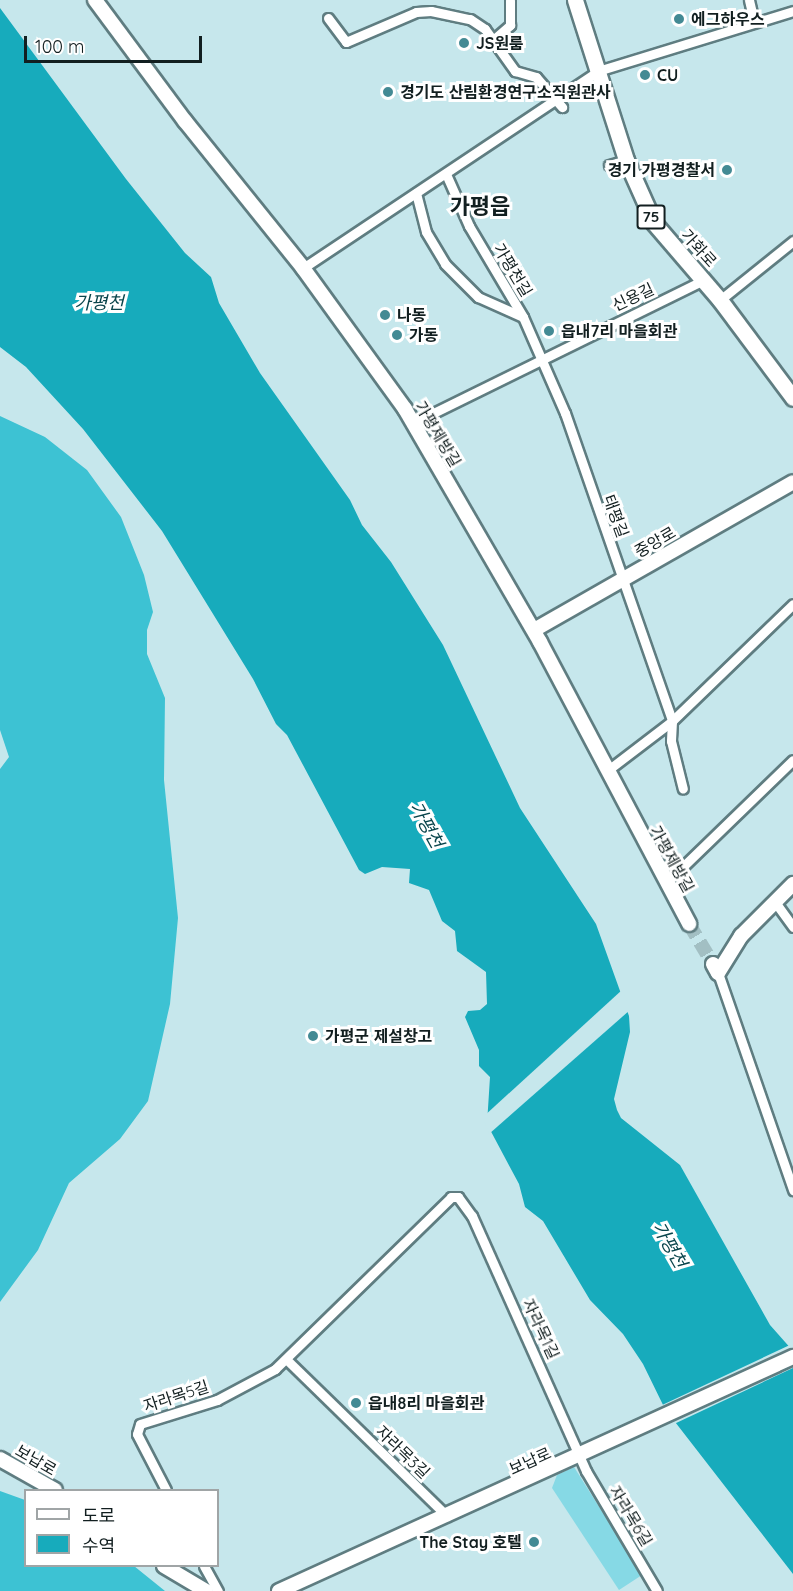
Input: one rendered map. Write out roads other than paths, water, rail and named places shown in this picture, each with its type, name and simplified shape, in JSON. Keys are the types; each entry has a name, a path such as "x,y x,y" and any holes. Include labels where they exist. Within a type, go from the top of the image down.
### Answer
{"main road":[{"name":"가화로","path":"575,0 626,160 654,223 720,300 793,398"}],"street":[{"name":"가평제방길","path":"95,0 185,121 303,268 413,423 534,630 689,924"},
{"path":"493,40 510,25 510,0"},
{"path":"749,0 754,22"},
{"path":"328,18 343,41 404,15 431,11 478,23 515,71 536,77 559,104"},
{"path":"303,268 416,193 559,104 597,71 793,11"},
{"path":"609,165 626,160"},
{"name":"가평천길","path":"446,174 469,226 524,317"},
{"path":"416,193 426,232 455,276 490,305 524,317 542,357"},
{"path":"720,300 793,241"},
{"name":"신용길","path":"413,423 542,357 704,280"},
{"name":"태평길","path":"542,357 672,721 671,741 683,789"},
{"name":"중앙로","path":"534,630 793,482"},
{"path":"608,770 672,721 793,604"},
{"path":"667,882 793,760"},
{"path":"793,884 741,936 716,968 793,1190"},
{"path":"775,902 793,927"},
{"name":"자라목1길","path":"286,1359 451,1197 460,1198 472,1216 579,1457"},
{"name":"보납로","path":"279,1591 579,1457 793,1357"},
{"name":"자라목5길","path":"165,1489 137,1434 137,1426 217,1400 261,1378 286,1359"},
{"name":"자라목3길","path":"286,1359 447,1516"},
{"name":"자라목6길","path":"579,1457 657,1591"},
{"name":"보납로","path":"0,1459 52,1489"},
{"path":"166,1567 206,1591"},
{"path":"205,1567 218,1591"}],"water":[{"name":"가평천","path":"0,8 126,179 185,253 211,277 219,303 260,373 350,500 362,525 391,562 443,645 520,808 596,924 629,1016 630,1032 614,1099 617,1110 621,1118 680,1165 770,1325 793,1351 793,1574 665,1409 643,1364 623,1334 590,1300 543,1221 525,1207 519,1184 487,1124 490,1077 479,1066 479,1050 465,1017 468,1011 480,1010 487,1004 486,972 457,951 455,931 442,921 429,890 409,883 410,869 382,867 365,874 359,870 287,735 276,724 253,679 162,531 83,429 26,367 0,347"}],"tunnel":[{"path":"689,924 713,964"}],"place":[{"name":"에그하우스","path":"679,19"},
{"name":"JS원룸","path":"464,43"},
{"name":"CU","path":"645,75"},
{"name":"경기도 산림환경연구소직원관사","path":"388,92"},
{"name":"경기 가평경찰서","path":"727,170"},
{"name":"나동","path":"385,315"},
{"name":"읍내7리 마을회관","path":"549,331"},
{"name":"가동","path":"397,335"},
{"name":"가평군 제설창고","path":"313,1036"},
{"name":"읍내8리 마을회관","path":"356,1403"},
{"name":"The Stay 호텔","path":"534,1542"}],"district":[{"name":"가평읍","path":"480,207"}]}
